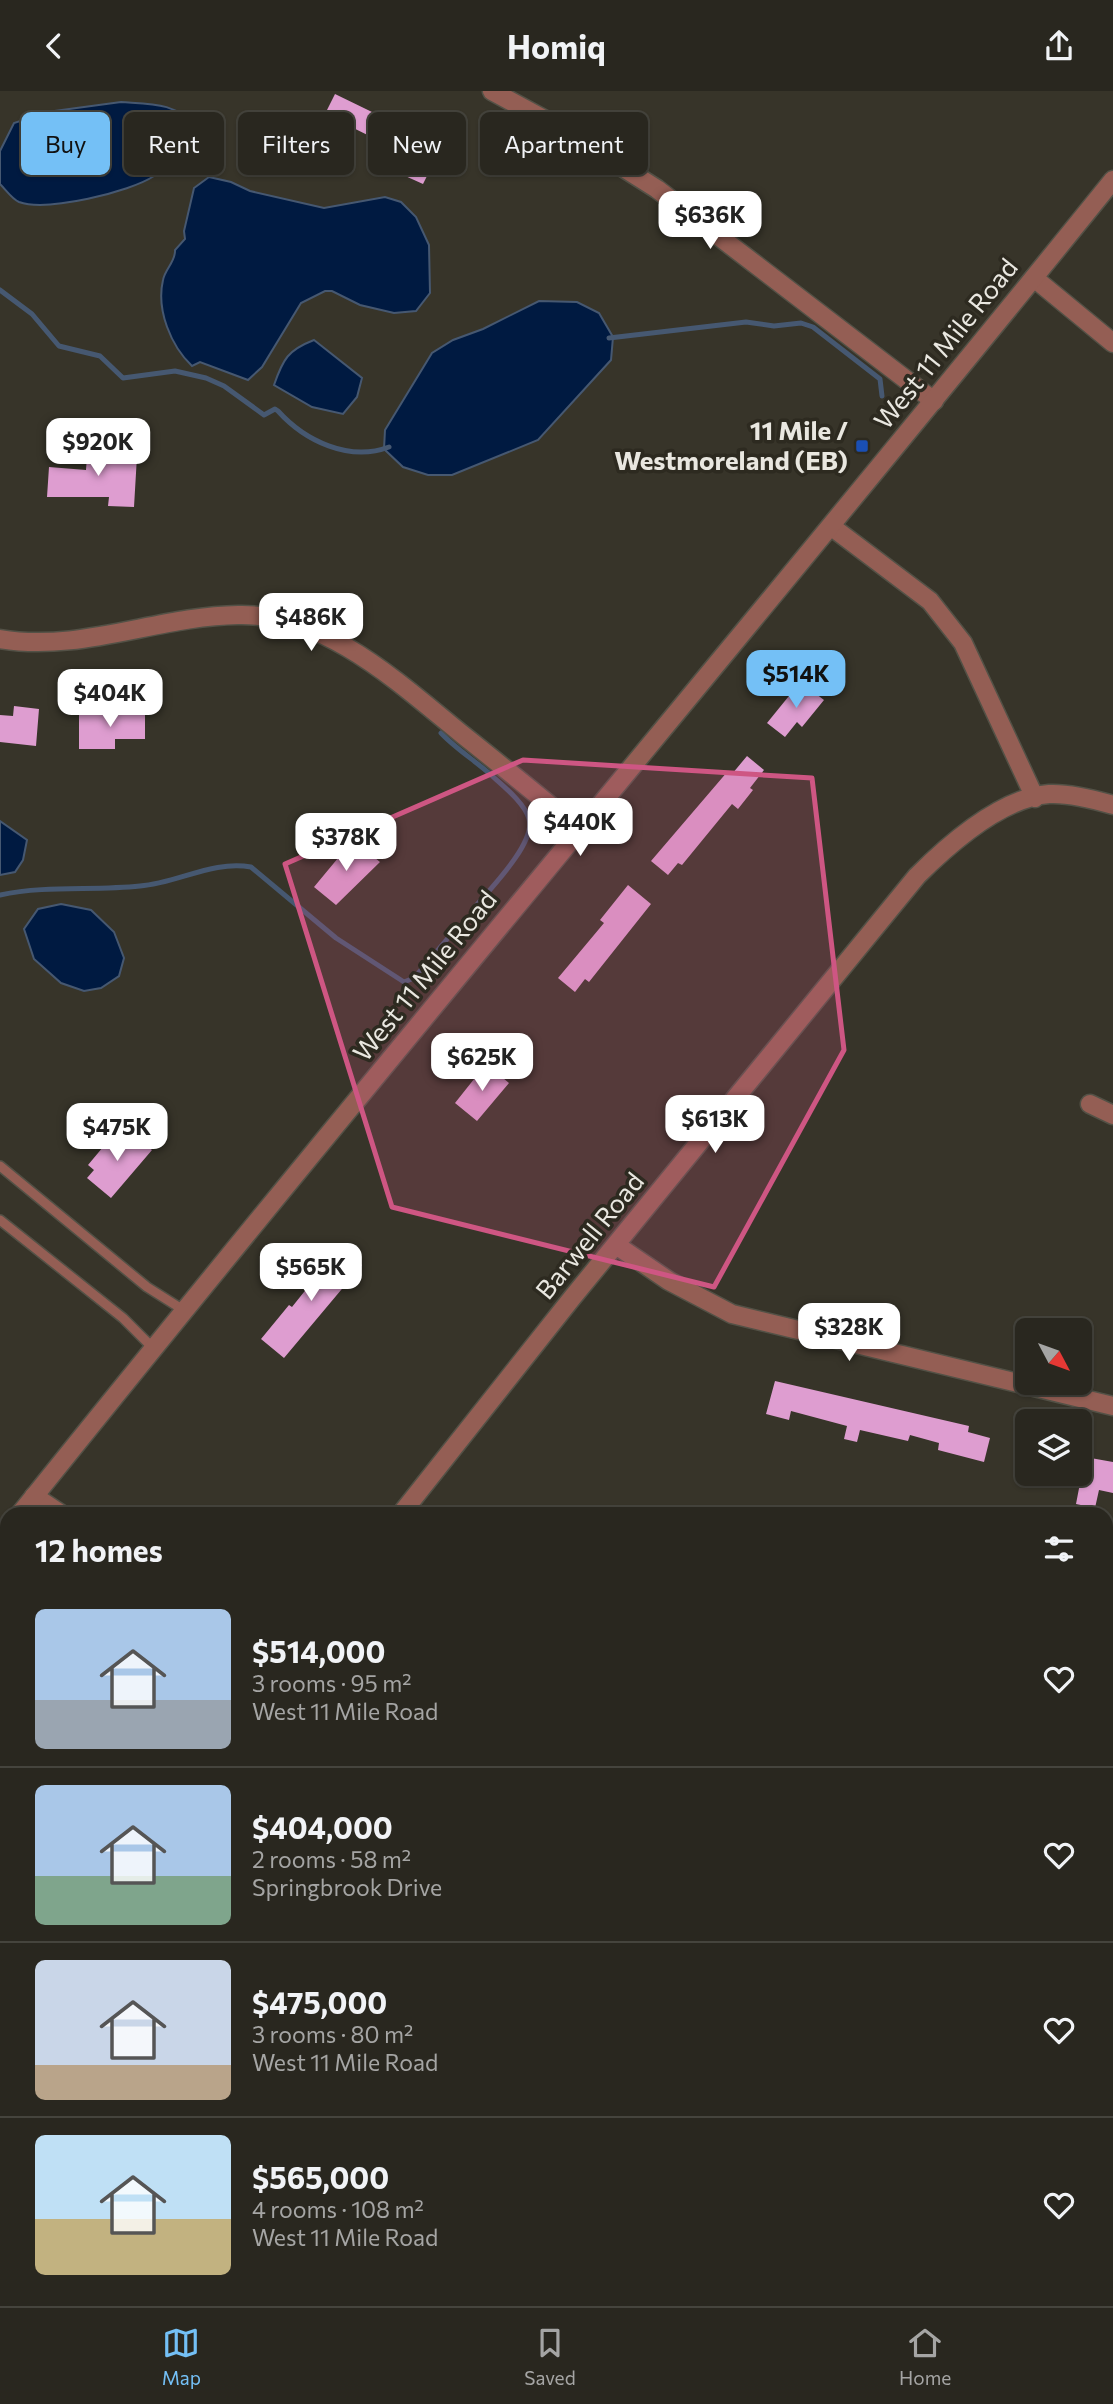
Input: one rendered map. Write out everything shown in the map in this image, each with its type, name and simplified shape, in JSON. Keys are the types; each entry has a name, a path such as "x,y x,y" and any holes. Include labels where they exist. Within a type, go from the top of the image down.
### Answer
{"street":[{"path":"492,91 562,129 657,189 934,401"},
{"name":"West 11 Mile Road","path":"25,1507 579,829 832,527 1113,180"},
{"path":"1034,278 1113,343"},
{"path":"832,527 930,601 963,643 1035,798"},
{"path":"0,639 82,639 160,624 224,616 275,617 335,642 384,670 579,829"},
{"name":"Barwell Road","path":"407,1507 917,876 948,845 1007,807 1048,794 1113,804"},
{"path":"1090,1104 1113,1115"},
{"path":"616,1245 669,1281 732,1314 1113,1406"},
{"path":"34,1496 50,1507"}],"lane":[{"path":"0,1166 147,1287 185,1311"},
{"path":"0,1220 122,1318 154,1349"}],"highlighted area":[{"path":"523,760 812,778 844,1050 714,1287 392,1207 285,864"}],"water":[{"path":"121,102 152,104 178,112 124,112 124,175 155,175 127,188 88,199 49,204 19,202 0,184 0,151 14,123 21,121 21,175 110,175 110,112 47,112"},
{"path":"209,177 231,182 250,191 324,208 385,197 401,202 416,217 429,245 430,293 416,311 394,313 360,305 332,291 325,291 301,303 262,367 248,380 200,362 192,366 184,358 167,327 161,291 175,250 185,239 184,231 194,188"},
{"path":"539,301 577,302 599,313 613,337 611,360 538,440 452,475 428,475 403,467 384,449 385,430 432,353 453,340 483,329"},
{"path":"314,340 362,378 357,397 343,414 312,407 274,385 280,368 292,352"},
{"path":"0,821 27,840 23,860 15,872 0,875"},
{"path":"61,904 91,910 114,932 124,958 119,976 101,988 84,991 61,983 34,959 24,929 38,909"}],"building":[{"path":"335,94 372,112 368,112 368,135 354,128 354,112 326,112"},
{"path":"403,175 428,175 423,184"},
{"path":"88,443 108,444 107,454 137,456 134,507 108,506 109,497 47,497 49,467 86,470"},
{"path":"803,684 824,700 802,727 797,722 785,737 767,723 793,691 796,693"},
{"path":"14,706 39,709 36,746 0,742 0,715 13,716"},
{"path":"99,711 145,711 145,739 115,739 115,749 79,749 79,715 99,715"},
{"path":"747,756 764,770 750,788 753,790 738,809 732,804 682,865 678,863 668,875 651,861 728,771 732,774"},
{"path":"353,840 380,862 336,905 314,887"},
{"path":"628,885 651,904 589,982 585,979 575,992 558,978 604,923 600,920"},
{"path":"486,1064 509,1083 477,1121 455,1103"},
{"path":"128,1131 152,1150 111,1198 87,1178 94,1170 88,1165 103,1147 105,1149 115,1138 119,1142"},
{"path":"340,1247 362,1265 284,1358 261,1339 289,1305 292,1307"},
{"path":"775,1381 969,1426 968,1432 990,1438 984,1462 938,1450 939,1443 910,1435 908,1441 860,1430 857,1442 844,1439 847,1426 791,1411 789,1420 766,1414"},
{"path":"1092,1458 1113,1462 1113,1493 1099,1490 1095,1507 1076,1504 1079,1486 1092,1486"}],"waterway":[{"path":"0,290 32,314 59,346 100,356 123,378 175,371 206,378 224,386 264,415 275,409 314,440 329,446 359,452 389,447"},
{"path":"609,338 746,322 774,326 801,323 813,327 880,379 882,396"},
{"path":"441,733 512,795 529,819 529,829 519,853 474,908"},
{"path":"0,895 35,890 140,886 209,869 251,867 336,938 404,982 414,978 454,931"}],"place":[{"name":"11 Mile / Westmoreland (EB)","path":"862,446"}]}
